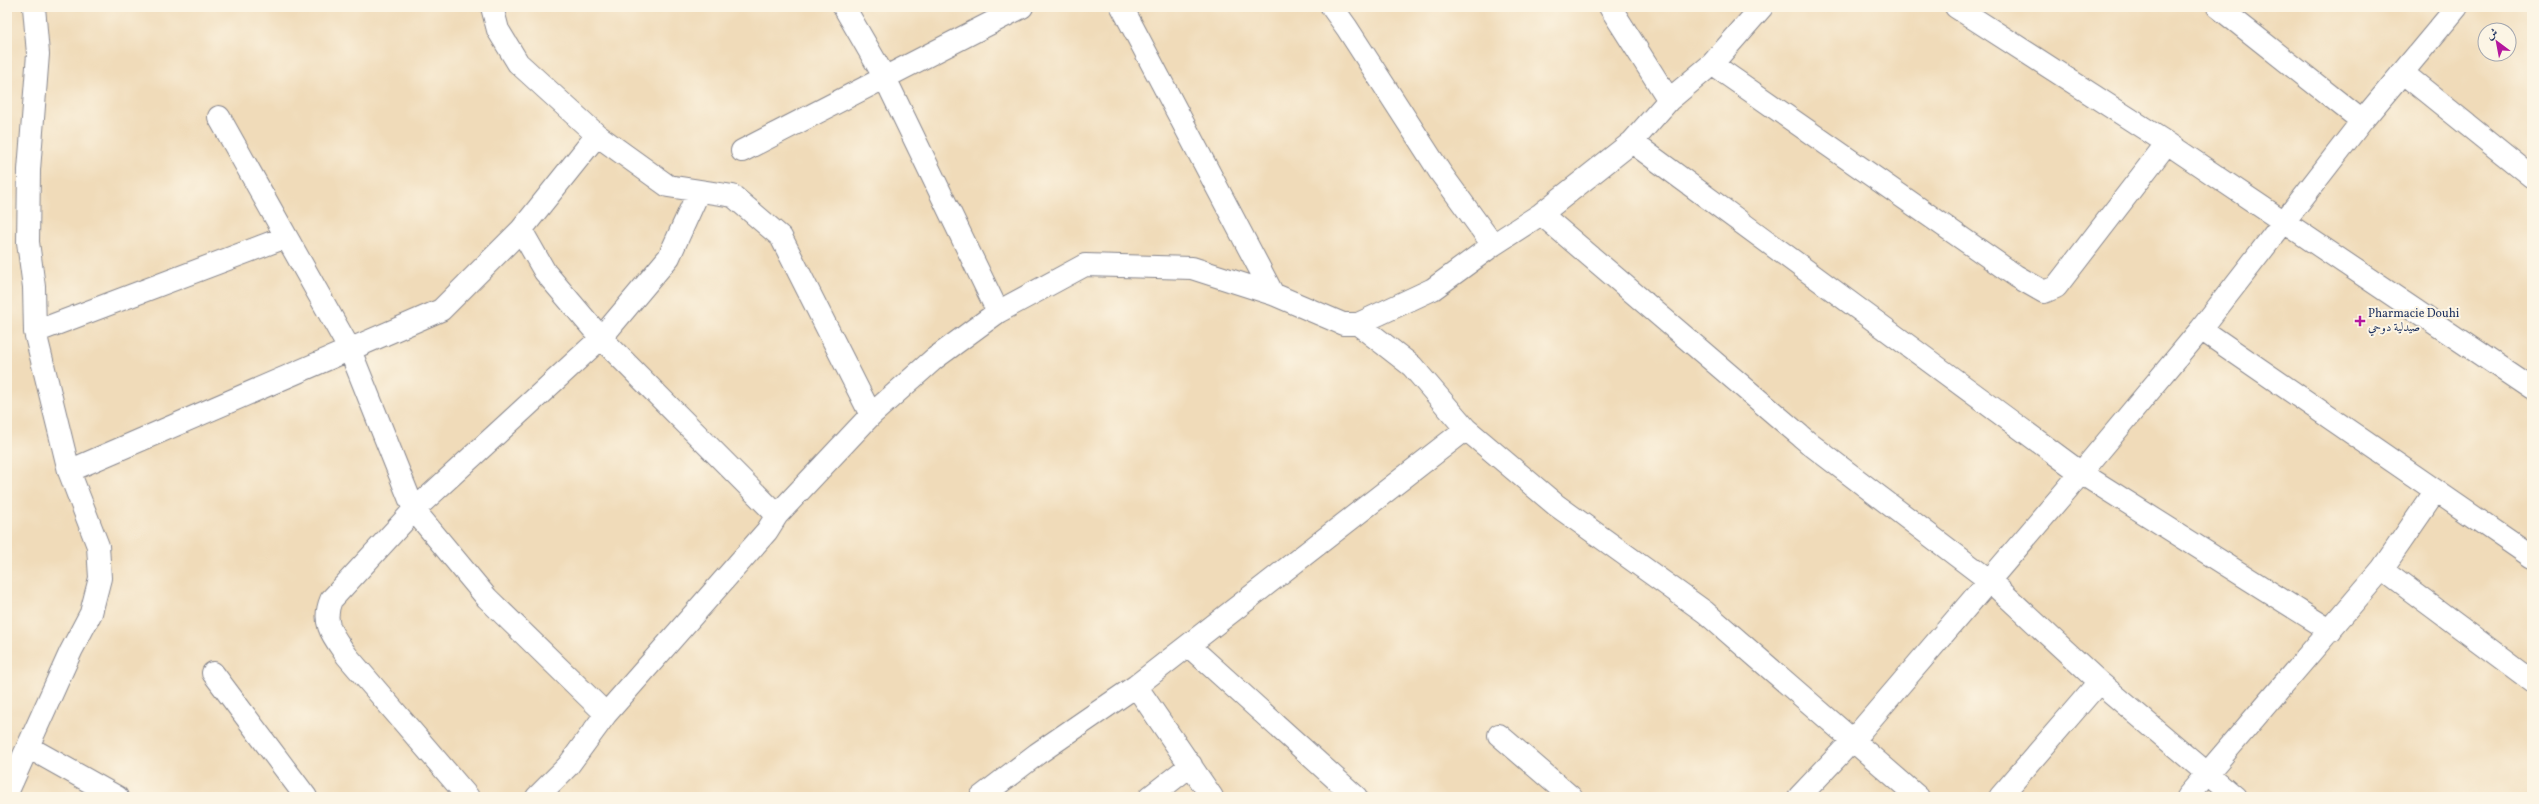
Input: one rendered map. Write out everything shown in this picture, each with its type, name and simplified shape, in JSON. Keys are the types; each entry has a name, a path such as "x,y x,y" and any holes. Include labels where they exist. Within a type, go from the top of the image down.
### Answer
{"street":[{"path":"7,793 71,651 91,613 100,578 98,546 69,471 35,332 34,287 28,242 29,170 38,54 34,7"},
{"path":"492,7 498,30 518,63 597,135 668,186 733,196 781,237 870,415"},
{"path":"844,7 885,78 998,312"},
{"path":"742,151 1022,7"},
{"path":"1122,7 1273,294"},
{"path":"1332,7 1348,28 1440,172 1493,245"},
{"path":"1610,7 1669,100"},
{"path":"537,797 568,766 606,714 766,531 777,515 870,415 934,359 998,312 1085,265 1192,268 1273,294 1343,324 1358,324 1434,289 1493,245 1541,214 1632,142 1669,100 1712,64 1762,7"},
{"path":"1956,7 2167,143 2532,389"},
{"path":"2218,7 2362,121"},
{"path":"1799,797 1852,741 1990,581 2201,329 2283,221 2362,121 2403,73 2448,10"},
{"path":"1712,64 2016,276 2044,292 2056,287 2167,143"},
{"path":"2403,73 2532,177"},
{"path":"219,117 350,350 414,510 487,598 606,714"},
{"path":"69,471 441,310 521,230 597,135"},
{"path":"1632,142 2081,472 2331,631"},
{"path":"468,797 347,656 326,621 327,610 331,600 414,510 601,338 668,257 698,191"},
{"path":"1541,214 1810,444 1990,581 2099,682 2235,797"},
{"path":"521,230 545,272 601,338 777,515"},
{"path":"35,332 286,236"},
{"path":"1358,324 1412,366 1466,429 1556,505 1705,612 1918,797"},
{"path":"2201,329 2435,492 2532,557"},
{"path":"981,797 1037,754 1136,686 1189,646 1466,429"},
{"path":"2187,797 2331,631 2382,569 2435,492"},
{"path":"2382,569 2532,681"},
{"path":"1189,646 1356,797"},
{"path":"213,673 306,797"},
{"path":"2000,797 2099,682"},
{"path":"1136,686 1212,797"},
{"path":"1499,736 1571,797"},
{"path":"28,747 116,797"},
{"path":"1150,797 1191,765"}],"place":[{"name":"Pharmacie Douhi صيدلية دوحي","path":"2360,321"}]}
